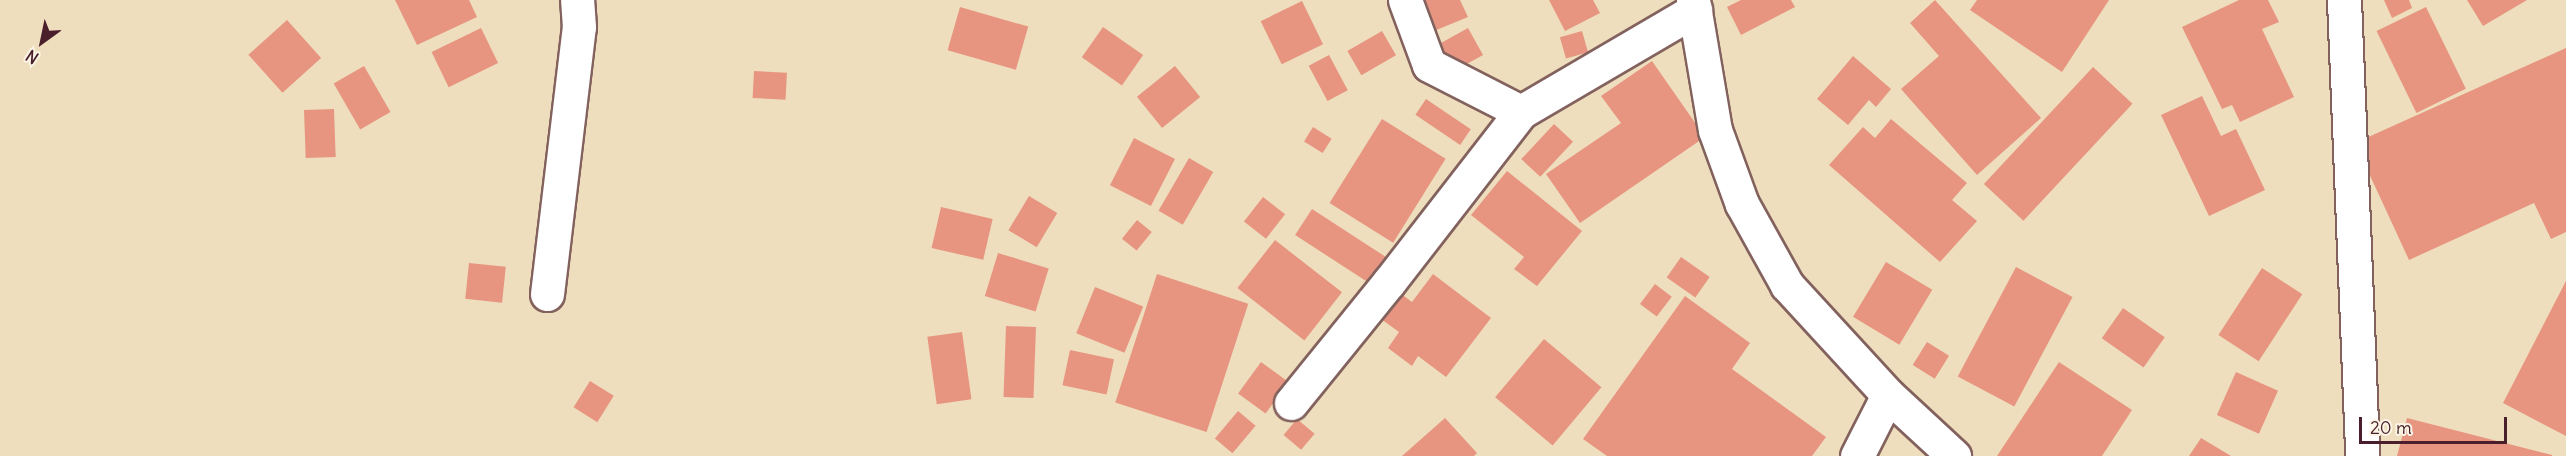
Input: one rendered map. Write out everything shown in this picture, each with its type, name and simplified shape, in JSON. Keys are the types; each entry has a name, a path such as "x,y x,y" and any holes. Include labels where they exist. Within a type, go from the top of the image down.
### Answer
{"street":[{"path":"547,294 579,27 577,0"},
{"path":"1405,0 1429,65 1521,112"},
{"path":"2344,0 2362,456"},
{"path":"1291,403 1389,282 1521,112 1694,5 1716,130 1742,204 1787,285 1888,395 1954,456"},
{"path":"1857,456 1888,395"}],"building":[{"path":"395,0 469,0 477,17 417,45"},
{"path":"1460,0 1468,17 1434,31 1422,1"},
{"path":"1549,0 1593,0 1600,13 1565,31"},
{"path":"1741,0 1791,0 1795,7 1741,35 1727,7"},
{"path":"1935,0 2041,118 1977,175 1901,89 1939,56 1910,23"},
{"path":"1977,0 2109,0 2062,72 1970,10"},
{"path":"2239,0 2268,0 2279,22 2262,29 2294,97 2240,122 2232,105 2222,109 2182,27"},
{"path":"2384,0 2409,0 2412,8 2392,18"},
{"path":"2467,0 2527,0 2483,26"},
{"path":"1302,1 1323,44 1282,64 1261,21"},
{"path":"960,7 1028,27 1016,70 948,50"},
{"path":"2426,7 2466,89 2416,113 2377,31"},
{"path":"287,20 321,58 282,93 248,55"},
{"path":"1103,27 1143,55 1122,85 1082,57"},
{"path":"481,28 498,63 449,87 432,52"},
{"path":"1468,28 1483,55 1453,72 1438,44"},
{"path":"1382,31 1396,55 1361,75 1347,51"},
{"path":"1582,31 1588,52 1566,58 1560,37"},
{"path":"2566,48 2566,232 2551,239 2534,203 2409,260 2355,143"},
{"path":"1329,55 1348,90 1327,101 1309,66"},
{"path":"1853,56 1891,89 1876,107 1869,100 1848,125 1817,99"},
{"path":"1652,61 1705,137 1580,223 1546,174 1621,123 1601,96"},
{"path":"364,66 390,112 360,129 334,84"},
{"path":"1175,66 1200,97 1162,128 1137,97"},
{"path":"2093,67 2132,104 2023,221 1984,184"},
{"path":"754,71 787,73 786,100 753,98"},
{"path":"2202,96 2221,136 2236,129 2265,190 2209,216 2161,115"},
{"path":"1426,99 1471,129 1460,145 1415,115"},
{"path":"334,109 336,157 306,158 304,110"},
{"path":"1382,119 1446,159 1393,243 1330,203"},
{"path":"1891,119 1967,183 1952,200 1977,221 1940,262 1829,165 1863,127 1875,138"},
{"path":"1554,124 1573,142 1540,177 1521,159"},
{"path":"1313,127 1332,139 1323,153 1304,141"},
{"path":"1134,138 1175,159 1151,206 1110,185"},
{"path":"1189,158 1213,172 1183,225 1158,211"},
{"path":"1507,171 1582,231 1537,286 1514,269 1524,257 1471,215"},
{"path":"1029,196 1057,213 1037,247 1008,230"},
{"path":"1263,197 1285,214 1266,239 1244,221"},
{"path":"941,207 993,219 983,260 932,248"},
{"path":"1312,209 1388,259 1371,285 1295,235"},
{"path":"1137,220 1152,232 1137,251 1122,239"},
{"path":"1275,240 1342,292 1304,340 1237,288"},
{"path":"998,253 1049,268 1036,312 985,296"},
{"path":"1681,257 1710,277 1695,298 1667,277"},
{"path":"1886,262 1932,290 1899,345 1853,317"},
{"path":"469,263 506,267 502,303 465,299"},
{"path":"2016,267 2073,297 2014,407 1958,376"},
{"path":"2262,268 2302,294 2259,361 2218,335"},
{"path":"1157,274 1248,304 1207,432 1115,402"},
{"path":"1433,274 1491,318 1446,377 1418,356 1412,366 1388,348 1399,332 1381,319 1400,293 1412,302"},
{"path":"2566,281 2566,436 2503,403"},
{"path":"1655,284 1672,297 1657,317 1640,304"},
{"path":"1095,287 1143,306 1124,353 1076,333"},
{"path":"1685,296 1750,343 1732,369 1826,437 1812,456 1607,456 1583,439"},
{"path":"2123,308 2165,337 2144,368 2102,338"},
{"path":"1006,326 1036,327 1034,398 1004,397"},
{"path":"962,332 971,399 937,404 927,337"},
{"path":"1544,339 1601,387 1553,445 1495,397"},
{"path":"1927,342 1949,356 1935,379 1913,365"},
{"path":"1070,350 1114,359 1107,395 1063,385"},
{"path":"1261,362 1289,382 1266,414 1238,394"},
{"path":"2059,362 2132,410 2102,456 1997,456"},
{"path":"2236,372 2278,391 2259,434 2217,415"},
{"path":"590,381 614,396 597,422 574,407"},
{"path":"1238,411 1256,426 1232,453 1215,439"},
{"path":"1445,418 1477,453 1474,456 1402,456"},
{"path":"2407,418 2552,455 2552,456 2397,456"},
{"path":"1297,419 1315,434 1301,450 1284,435"},
{"path":"2201,438 2231,456 2189,456"}]}
